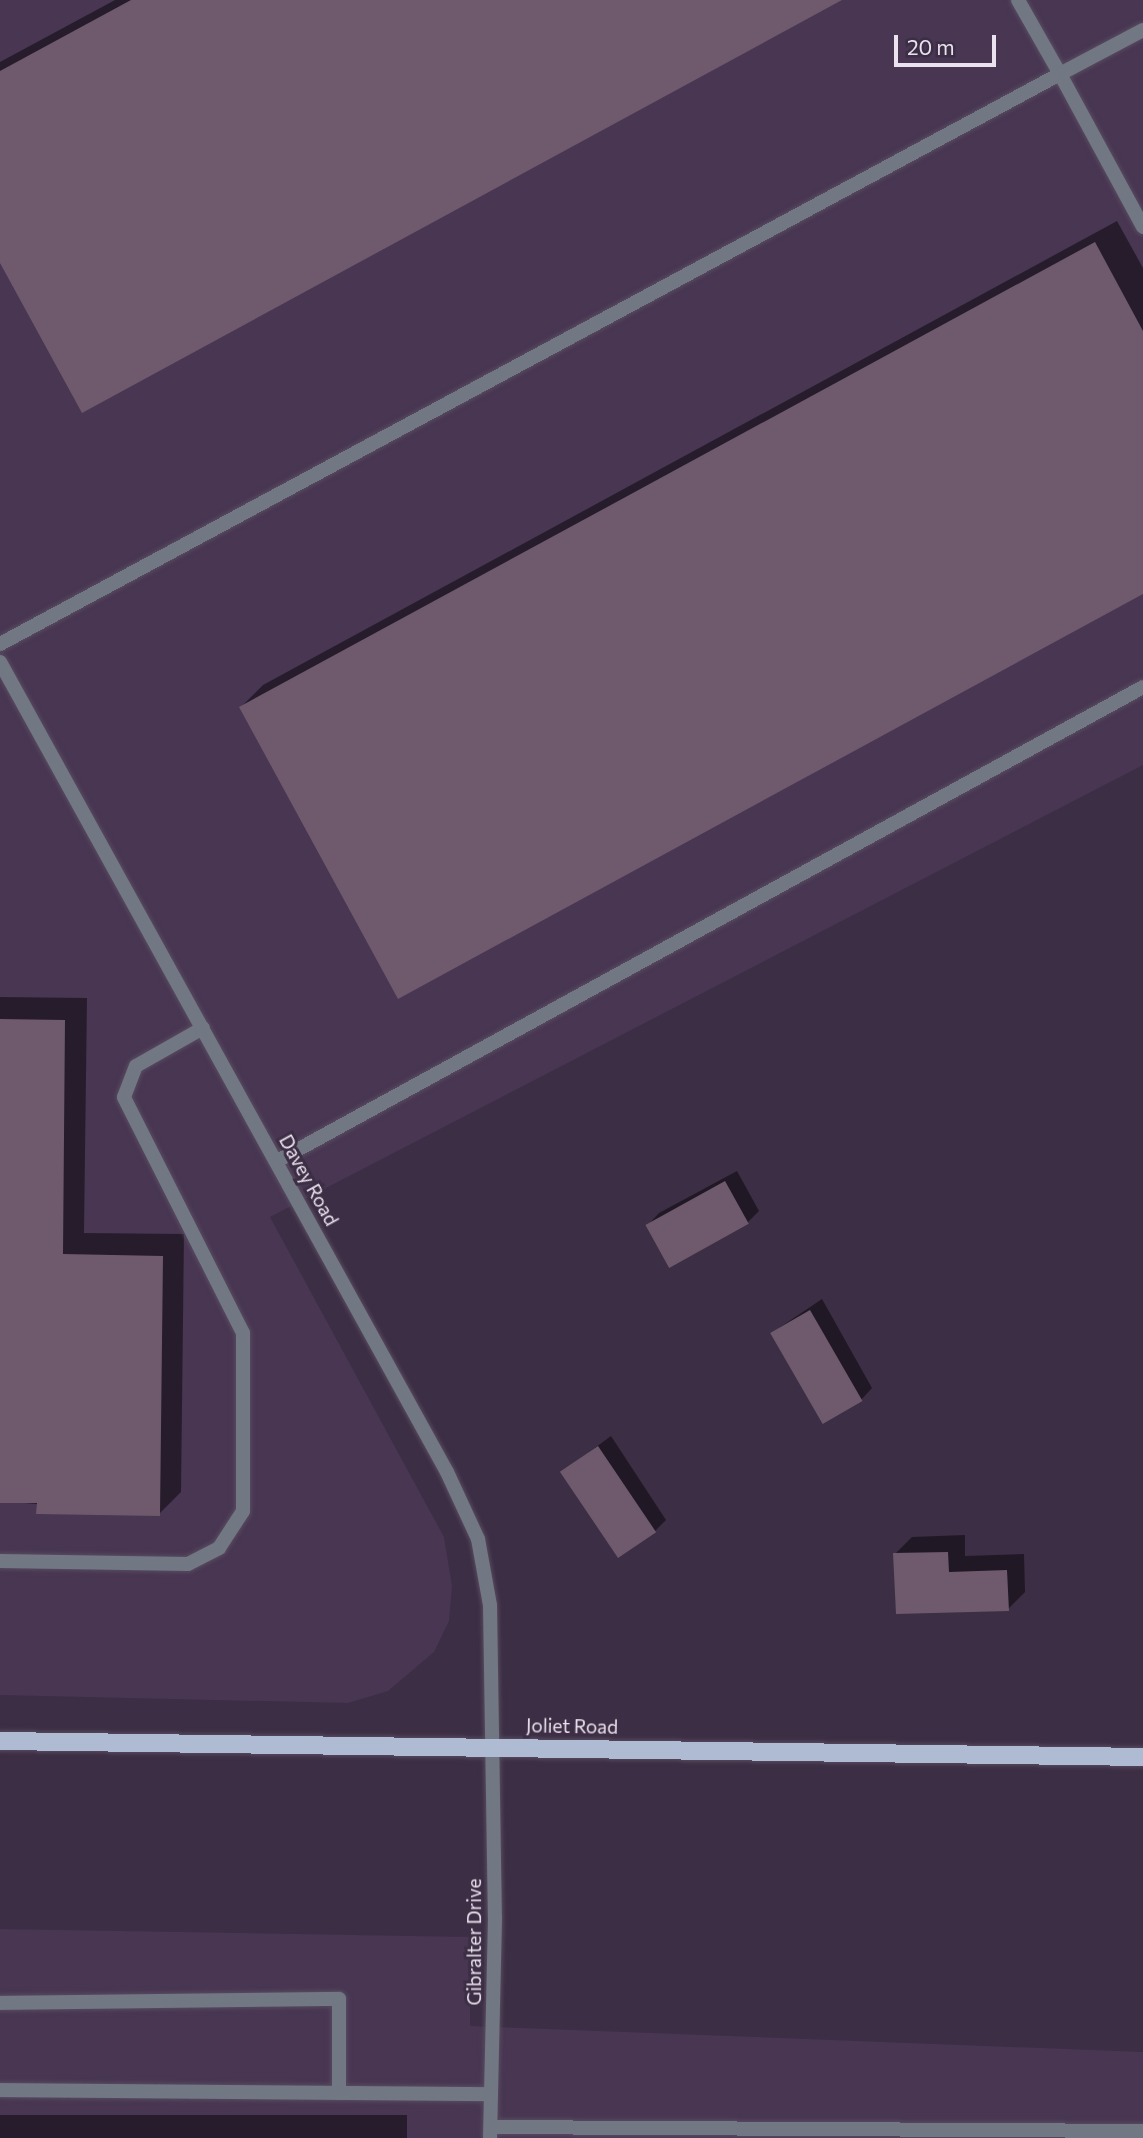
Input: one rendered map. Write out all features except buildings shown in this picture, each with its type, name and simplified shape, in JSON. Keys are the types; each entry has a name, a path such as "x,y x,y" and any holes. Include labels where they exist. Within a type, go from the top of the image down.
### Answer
{"main road":[{"name":"Joliet Road","path":"0,1741 1143,1757"}],"street":[{"path":"1018,0 1143,227"},
{"path":"0,644 1143,30"},
{"name":"Davey Road","path":"0,662 447,1472 478,1539 490,1605 490,1746"},
{"path":"277,1161 1143,687"},
{"path":"0,1561 188,1564 219,1548 243,1511 243,1333 124,1097 136,1066 203,1028"},
{"name":"Gibralter Drive","path":"490,1746 495,1918 490,2133"},
{"path":"0,2003 339,1999 339,2093"},
{"path":"0,2090 491,2094"},
{"path":"490,2133 1143,2131"}],"shaded area":[{"path":"0,0 1143,0 1143,765 270,1217 444,1537 452,1586 449,1621 434,1652 388,1691 348,1703 0,1695"},
{"path":"0,1929 470,1937 470,2026 1143,2052 1143,2138 0,2138"}]}
